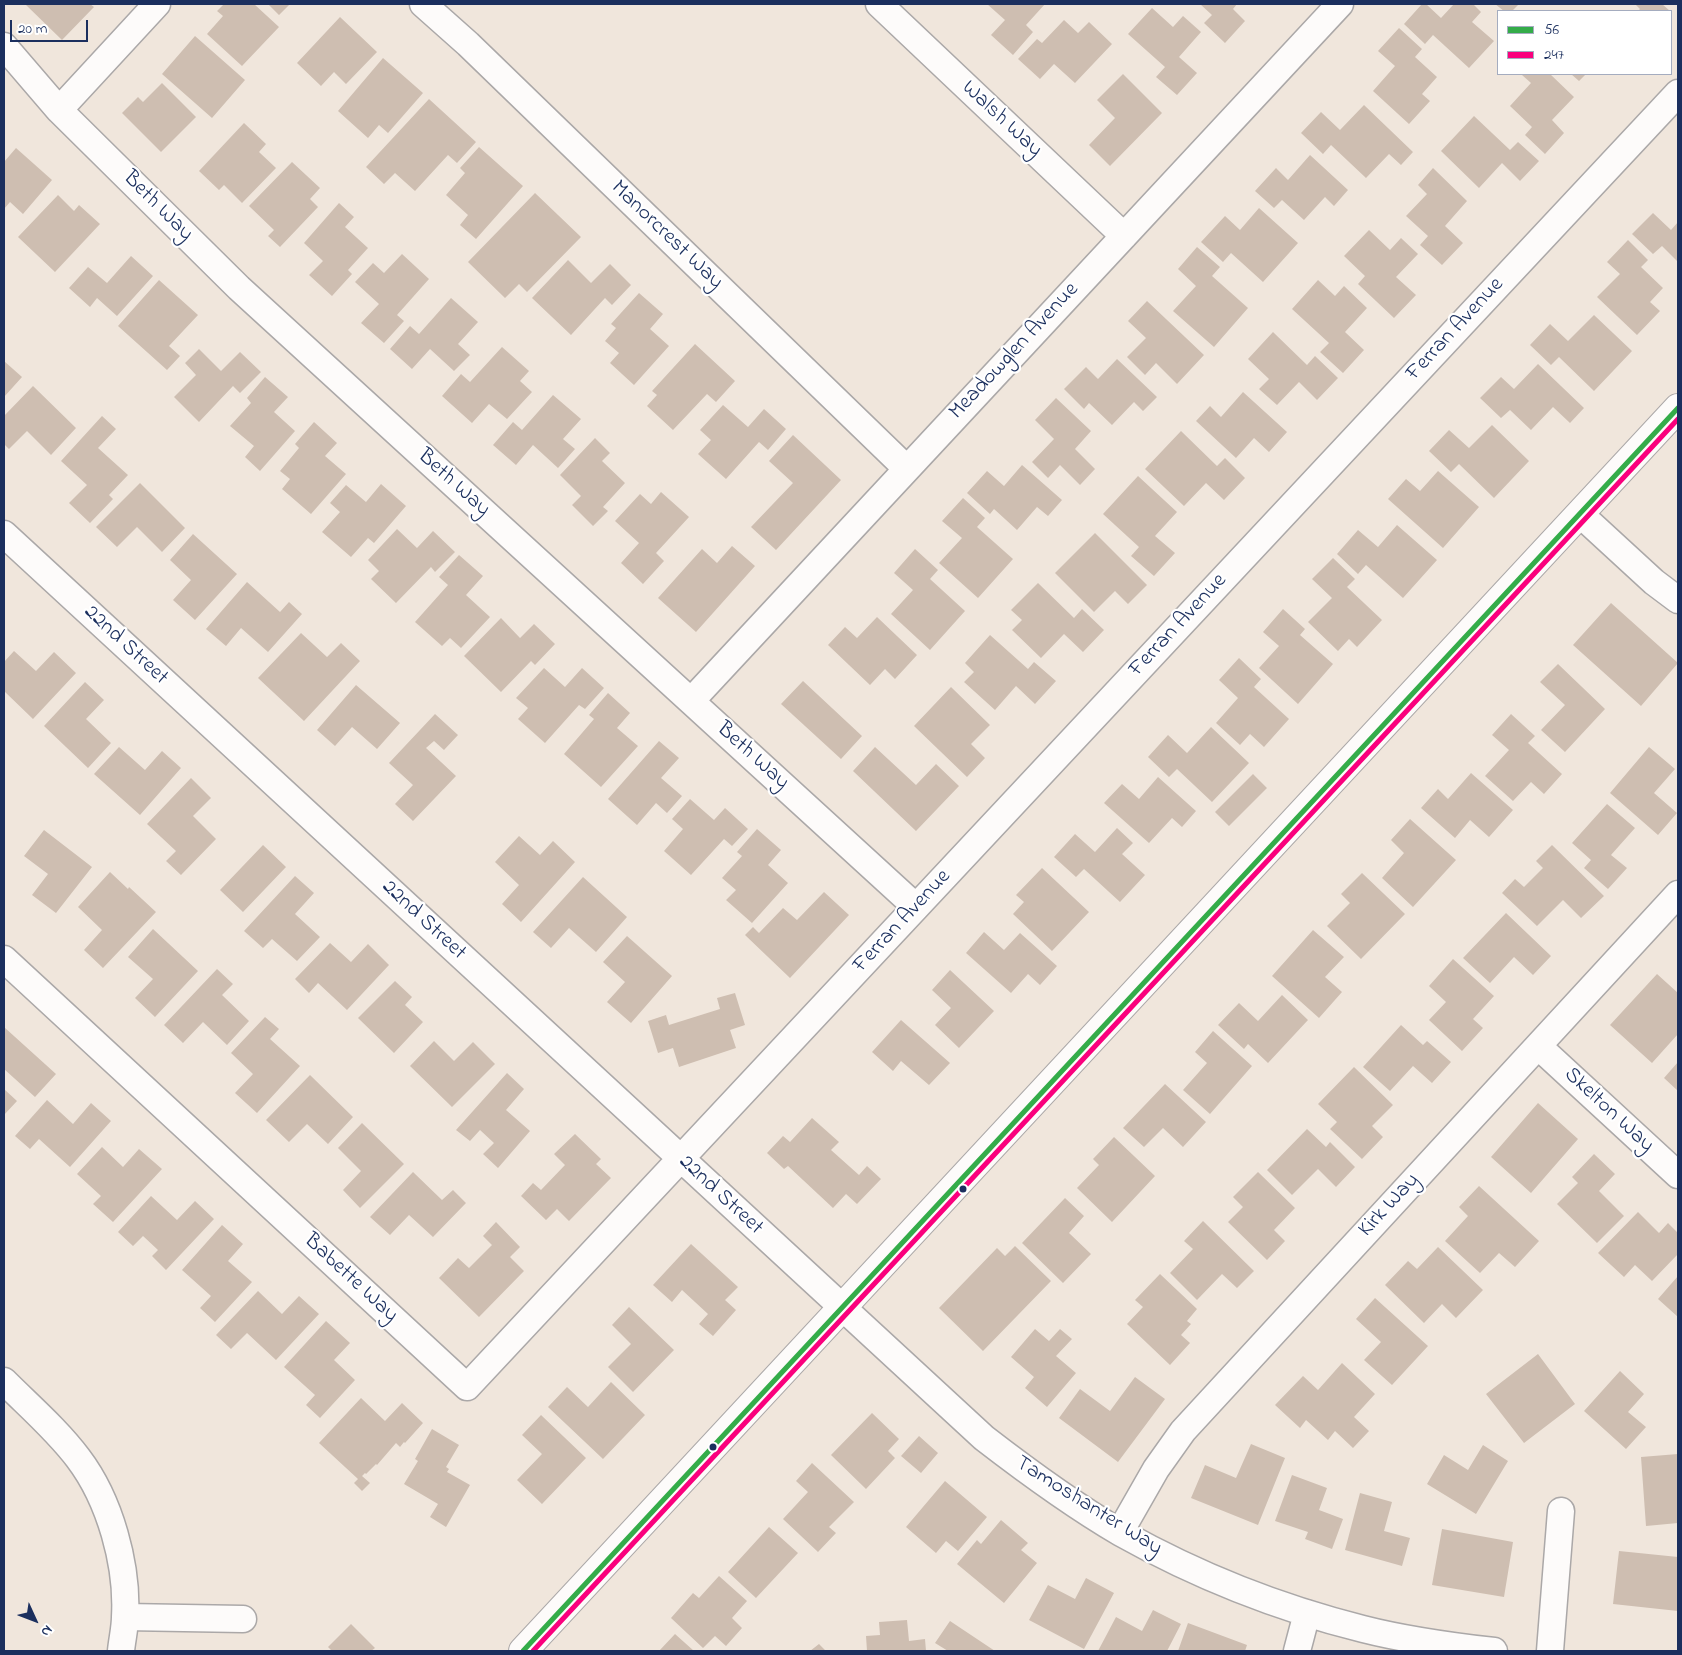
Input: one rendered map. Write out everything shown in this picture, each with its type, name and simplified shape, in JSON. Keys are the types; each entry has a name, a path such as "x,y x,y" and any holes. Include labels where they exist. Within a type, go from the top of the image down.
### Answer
{"main road":[{"path":"524,1651 1678,408"}],"street":[{"path":"58,110 157,4"},
{"name":"Manorcrest Way","path":"423,4 468,44 907,469"},
{"name":"Walsh Way","path":"879,4 1124,236"},
{"name":"Meadowglen Avenue","path":"691,701 1340,4"},
{"name":"Beth Way","path":"4,46 58,110 239,288 916,907"},
{"name":"Ferran Avenue","path":"681,1159 1678,93"},
{"path":"1580,514 1654,582 1678,600"},
{"name":"22nd Street","path":"4,534 842,1308"},
{"name":"Kirk Way","path":"1120,1532 1156,1470 1183,1431 1678,894"},
{"name":"Babette Way","path":"4,959 467,1387 681,1159"},
{"name":"Skelton Way","path":"1538,1046 1678,1175"},
{"name":"Tamoshanter Way","path":"842,1308 984,1438 1050,1488 1120,1532 1163,1555 1238,1589 1307,1613 1363,1629 1412,1639 1494,1651"},
{"path":"4,1381 56,1432 79,1459 97,1489 108,1513 118,1546 125,1590 125,1617 121,1651"},
{"path":"1550,1651 1562,1512"},
{"path":"1297,1651 1307,1613"},
{"path":"125,1617 243,1620"}],"building":[{"path":"27,4 90,4 94,7 62,40"},
{"path":"224,4 254,4 279,27 242,66 207,34 223,16 217,11"},
{"path":"268,4 290,4 279,15"},
{"path":"987,4 1045,4 1026,25 1033,32 1013,55 991,35 1005,20"},
{"path":"1200,4 1237,4 1233,9 1245,21 1225,43 1204,23 1212,15"},
{"path":"1422,4 1426,4 1441,18 1454,4 1473,4 1481,12 1472,22 1494,41 1469,68 1433,35 1425,44 1404,24"},
{"path":"1495,4 1519,4 1513,10 1503,10"},
{"path":"1635,4 1662,4 1669,10 1639,10"},
{"path":"1152,8 1173,27 1183,16 1201,32 1179,57 1197,73 1177,95 1156,77 1165,67 1128,34"},
{"path":"340,17 377,52 346,84 334,72 321,86 297,63"},
{"path":"1064,20 1078,33 1089,22 1112,44 1075,83 1054,64 1040,79 1018,59 1037,39 1042,43"},
{"path":"1399,28 1422,49 1415,57 1437,77 1422,94 1430,101 1409,124 1373,91 1395,66 1378,51"},
{"path":"195,36 245,80 212,118 162,74"},
{"path":"383,58 423,93 388,133 379,125 368,138 338,111"},
{"path":"1123,74 1162,113 1110,166 1089,145 1115,118 1097,100"},
{"path":"1522,75 1551,75 1574,97 1552,120 1564,133 1545,154 1525,135 1532,127 1510,106 1531,83"},
{"path":"1572,75 1585,75 1579,81"},
{"path":"162,83 196,117 161,152 122,113 138,97 143,102"},
{"path":"429,99 476,142 457,163 448,155 415,191 395,173 384,184 366,167"},
{"path":"1364,105 1413,152 1401,165 1389,154 1366,178 1331,145 1323,154 1301,133 1321,112 1340,130"},
{"path":"1474,116 1510,150 1518,142 1539,161 1520,181 1502,163 1479,188 1441,151"},
{"path":"244,123 266,144 259,152 276,168 242,203 224,185 219,190 199,171"},
{"path":"479,147 523,186 476,239 460,225 468,215 446,195 465,173 460,168"},
{"path":"16,148 52,180 23,214 10,202 4,209 4,162"},
{"path":"1310,155 1348,190 1334,206 1325,197 1304,220 1282,200 1274,208 1255,191 1276,168 1288,180"},
{"path":"292,162 320,188 310,199 318,207 280,247 268,236 274,230 249,206"},
{"path":"1433,168 1467,201 1445,226 1463,243 1442,265 1420,245 1428,236 1406,216 1427,194 1418,185"},
{"path":"535,193 581,237 527,292 519,284 505,298 468,262"},
{"path":"58,195 74,211 79,205 100,224 55,272 18,237"},
{"path":"339,203 354,217 345,227 368,248 348,270 352,274 332,296 309,275 323,261 304,243"},
{"path":"1259,208 1298,243 1263,282 1231,253 1223,262 1201,242 1225,216 1240,230"},
{"path":"1653,213 1671,230 1678,222 1678,262 1662,246 1653,254 1632,234"},
{"path":"1369,230 1390,250 1401,238 1418,254 1396,277 1416,295 1394,318 1358,284 1365,276 1344,256"},
{"path":"1628,240 1648,260 1641,267 1663,288 1650,302 1660,311 1637,335 1597,297 1620,274 1607,262"},
{"path":"1197,247 1220,267 1212,276 1248,308 1214,347 1173,311 1196,286 1178,269"},
{"path":"402,254 429,279 397,315 404,321 384,343 361,323 379,304 355,282 373,263 384,273"},
{"path":"131,256 153,276 117,316 97,298 90,307 69,288 88,267 107,283"},
{"path":"568,260 591,283 610,264 631,285 612,305 605,298 571,335 532,298"},
{"path":"159,280 198,315 169,346 180,356 167,370 118,326"},
{"path":"1318,280 1335,296 1344,286 1367,308 1345,332 1364,350 1343,373 1320,352 1329,343 1292,309"},
{"path":"639,293 663,314 650,329 669,346 634,385 610,363 619,353 605,341 616,328 611,324"},
{"path":"451,298 478,322 458,344 470,355 454,371 430,349 412,369 390,349 410,326 419,334"},
{"path":"1147,301 1204,355 1177,384 1156,363 1145,375 1127,357 1146,338 1128,321"},
{"path":"1594,315 1632,351 1594,391 1559,357 1551,365 1530,345 1550,324 1568,341"},
{"path":"1273,332 1307,365 1315,356 1338,378 1317,400 1299,382 1277,405 1259,389 1269,379 1248,359"},
{"path":"695,344 735,381 716,402 707,394 673,430 647,406 657,395 652,391"},
{"path":"502,347 529,371 520,381 532,392 507,419 489,404 472,423 442,396 461,374 470,382"},
{"path":"199,349 221,371 240,352 261,372 240,393 233,386 199,422 174,397 196,375 185,363"},
{"path":"1117,359 1157,397 1143,411 1134,402 1112,425 1089,403 1084,409 1064,389 1086,367 1098,379"},
{"path":"4,361 22,377 4,397"},
{"path":"1538,364 1584,408 1570,423 1553,407 1531,430 1510,410 1501,418 1480,398 1501,377 1514,389"},
{"path":"265,377 288,397 274,412 295,431 260,471 245,457 254,446 230,426 251,403 247,398"},
{"path":"33,386 76,428 51,455 27,431 9,449 4,444 4,416"},
{"path":"1243,392 1287,432 1269,452 1254,438 1236,458 1196,421 1210,406 1221,417"},
{"path":"553,395 581,419 563,439 575,449 558,468 533,445 516,465 493,445 513,422 522,430"},
{"path":"1056,398 1091,431 1075,449 1095,469 1080,485 1060,465 1048,478 1032,462 1054,439 1035,420"},
{"path":"723,405 748,427 764,409 786,429 768,450 759,442 726,479 698,454 711,440 700,430"},
{"path":"102,416 116,429 98,448 128,475 109,495 113,499 90,523 69,503 87,485 61,461"},
{"path":"314,422 337,443 325,456 346,474 311,514 282,489 290,479 280,471 299,448 295,444"},
{"path":"1492,425 1529,461 1494,498 1459,464 1451,472 1429,451 1449,430 1469,448"},
{"path":"1181,431 1217,466 1225,458 1245,478 1224,500 1206,483 1184,506 1145,469"},
{"path":"793,435 841,480 776,550 751,527 793,483 769,461"},
{"path":"595,438 610,453 602,461 625,483 603,507 608,511 593,526 572,505 581,496 560,475"},
{"path":"1022,465 1062,500 1048,516 1037,507 1017,530 994,509 990,514 967,493 987,471 1004,486"},
{"path":"1438,471 1479,507 1443,548 1388,499 1406,479 1420,491"},
{"path":"1138,476 1177,512 1155,536 1175,553 1154,576 1131,556 1139,547 1103,514"},
{"path":"140,483 185,528 162,552 137,527 117,547 96,527"},
{"path":"381,484 406,506 374,543 368,538 351,557 322,532 340,512 330,503 346,485 366,502"},
{"path":"661,492 689,517 656,553 664,561 643,584 621,563 639,543 615,521 640,494 651,504"},
{"path":"963,498 985,518 977,527 1013,559 978,598 939,563 962,538 942,521"},
{"path":"1397,525 1437,560 1403,598 1366,565 1358,574 1337,554 1358,530 1378,547"},
{"path":"397,529 417,548 433,531 455,552 435,572 431,567 396,603 371,579 379,571 368,560"},
{"path":"1095,533 1147,585 1128,604 1115,591 1094,612 1055,573"},
{"path":"193,534 237,574 195,620 173,600 191,580 170,560"},
{"path":"732,546 755,566 696,632 658,598 702,549 717,563"},
{"path":"915,549 938,570 930,579 965,611 930,650 891,614 913,590 894,573"},
{"path":"459,555 483,576 466,595 490,617 461,648 450,638 442,646 415,622 448,585 439,577"},
{"path":"1333,558 1355,579 1347,587 1382,620 1357,647 1349,639 1338,651 1308,622 1332,598 1312,579"},
{"path":"247,582 280,612 289,602 302,614 268,652 241,628 226,646 206,629"},
{"path":"1038,583 1074,618 1082,609 1104,630 1083,652 1064,634 1041,658 1012,630 1022,620 1011,610"},
{"path":"1611,603 1678,663 1641,706 1573,645"},
{"path":"1283,609 1305,629 1300,635 1333,664 1298,704 1259,668 1279,646 1263,632"},
{"path":"877,617 917,655 895,679 885,669 870,685 828,645 845,627 857,638"},
{"path":"501,618 520,638 534,624 555,644 535,665 531,661 501,692 464,656"},
{"path":"301,633 327,657 341,643 360,661 304,721 258,678"},
{"path":"990,635 1028,669 1034,662 1056,681 1035,704 1016,686 995,710 964,682 974,672 965,663"},
{"path":"14,651 36,671 54,652 76,673 33,719 4,691 4,662"},
{"path":"1239,658 1261,679 1254,687 1289,719 1264,747 1250,734 1240,745 1216,723 1238,698 1219,680"},
{"path":"1558,664 1605,709 1565,752 1541,730 1565,705 1540,682"},
{"path":"544,668 565,687 582,668 604,688 585,709 579,705 545,743 518,719 528,708 516,698"},
{"path":"803,681 862,736 841,759 781,704"},
{"path":"85,682 104,700 86,719 111,743 88,768 44,726"},
{"path":"356,685 400,723 377,749 352,727 335,746 317,730"},
{"path":"951,687 990,725 971,744 985,758 967,777 914,726"},
{"path":"608,693 630,713 617,728 638,746 601,787 564,754 594,719 589,715"},
{"path":"435,714 458,735 444,750 434,741 426,748 456,776 413,821 395,804 413,785 389,763"},
{"path":"1511,714 1535,736 1528,743 1562,774 1544,794 1531,782 1513,801 1485,776 1509,750 1492,735"},
{"path":"1211,727 1249,763 1212,802 1177,769 1169,777 1148,757 1168,735 1187,753"},
{"path":"659,741 679,758 661,778 682,796 667,813 656,803 637,825 608,799"},
{"path":"119,747 145,770 162,751 181,768 140,815 94,774"},
{"path":"875,747 916,785 936,764 959,786 916,831 853,771"},
{"path":"1649,747 1675,769 1654,793 1677,813 1658,835 1610,793"},
{"path":"1471,773 1513,810 1489,837 1470,820 1455,838 1421,808 1438,789 1448,799"},
{"path":"1253,774 1267,788 1229,826 1215,812"},
{"path":"1158,777 1196,811 1182,827 1172,818 1149,843 1104,803 1122,784 1139,799"},
{"path":"191,778 211,798 193,816 216,839 181,875 166,861 176,851 147,824"},
{"path":"690,799 714,820 725,808 748,829 732,846 724,839 691,875 664,851 683,829 672,819"},
{"path":"1607,804 1635,828 1611,855 1627,868 1608,889 1584,868 1591,860 1572,843"},
{"path":"1410,819 1456,860 1413,907 1382,878 1404,853 1391,840"},
{"path":"1117,828 1133,843 1122,854 1145,875 1120,902 1084,869 1076,877 1054,857 1075,834 1095,852"},
{"path":"757,829 781,850 768,865 788,883 752,923 726,900 736,890 722,878 742,856 737,852"},
{"path":"44,830 92,867 56,913 32,895 48,874 24,856"},
{"path":"519,836 540,855 553,841 575,862 521,922 502,904 519,885 495,862"},
{"path":"263,845 286,867 243,912 220,890"},
{"path":"1552,845 1604,896 1581,918 1563,900 1537,926 1502,893 1515,879 1524,887 1543,868 1536,861"},
{"path":"1042,868 1089,912 1052,951 1013,914 1024,902 1016,895"},
{"path":"110,872 156,912 103,968 84,950 102,930 78,907"},
{"path":"1362,873 1405,914 1361,959 1327,926 1350,903 1341,894"},
{"path":"295,876 314,893 295,914 320,937 297,961 272,939 263,948 244,931"},
{"path":"583,877 627,917 596,952 569,928 551,948 533,932"},
{"path":"824,892 849,915 790,978 745,935 753,927 759,933 783,908 797,920"},
{"path":"1506,913 1551,956 1533,975 1514,957 1490,983 1463,958"},
{"path":"153,929 198,971 155,1017 135,998 153,979 128,957"},
{"path":"1313,930 1344,957 1325,977 1342,992 1319,1018 1272,976"},
{"path":"984,932 1004,950 1020,933 1057,966 1040,985 1028,974 1011,993 966,953"},
{"path":"627,936 672,976 631,1023 607,1002 625,982 603,962"},
{"path":"330,943 351,962 368,944 389,965 347,1010 318,983 309,993 295,979"},
{"path":"1453,959 1494,996 1473,1019 1483,1028 1462,1051 1429,1020 1446,1002 1429,986"},
{"path":"217,969 233,984 222,995 249,1021 227,1045 203,1022 183,1043 164,1025"},
{"path":"950,970 994,1011 959,1048 935,1025 951,1008 932,990"},
{"path":"1657,974 1678,993 1678,1034 1652,1063 1610,1025"},
{"path":"395,981 412,997 405,1005 423,1022 394,1053 358,1018"},
{"path":"735,993 745,1025 730,1030 736,1048 679,1067 673,1048 658,1053 648,1021 666,1015 669,1025 720,1009 717,998"},
{"path":"1282,995 1308,1020 1268,1063 1248,1044 1244,1049 1218,1025 1239,1003 1258,1021"},
{"path":"265,1017 279,1029 270,1039 300,1066 257,1113 235,1093 253,1074 231,1053"},
{"path":"901,1020 950,1063 929,1085 901,1061 893,1071 872,1052"},
{"path":"1401,1025 1423,1045 1427,1041 1451,1062 1432,1083 1413,1066 1390,1091 1363,1067"},
{"path":"4,1027 56,1074 35,1097 4,1069"},
{"path":"1213,1031 1252,1066 1210,1114 1183,1090 1207,1063 1195,1052"},
{"path":"434,1041 454,1061 473,1042 495,1064 452,1107 410,1066"},
{"path":"1678,1062 1678,1091 1664,1078"},
{"path":"1354,1067 1393,1105 1372,1126 1383,1137 1362,1159 1330,1129 1337,1122 1318,1104"},
{"path":"507,1073 524,1089 506,1110 530,1131 498,1168 483,1154 494,1143 480,1130 470,1141 456,1130"},
{"path":"310,1075 353,1117 328,1144 307,1124 289,1142 266,1120"},
{"path":"1165,1084 1206,1122 1183,1147 1163,1128 1144,1147 1123,1128"},
{"path":"4,1089 17,1101 4,1115"},
{"path":"47,1100 73,1124 91,1103 111,1121 70,1167 39,1139 30,1149 15,1136"},
{"path":"1538,1103 1578,1139 1531,1193 1491,1157"},
{"path":"812,1118 839,1142 831,1150 859,1175 867,1166 881,1179 857,1204 846,1194 833,1208 788,1166 784,1169 767,1153 783,1136 790,1142"},
{"path":"362,1123 404,1164 360,1208 343,1190 361,1171 338,1148"},
{"path":"1307,1129 1326,1147 1330,1142 1355,1167 1336,1187 1318,1169 1292,1195 1267,1170"},
{"path":"575,1134 601,1159 596,1164 611,1178 569,1221 557,1209 546,1220 521,1196 533,1183 541,1190 565,1165 554,1154"},
{"path":"1114,1137 1155,1176 1112,1222 1077,1188 1099,1165 1093,1159"},
{"path":"102,1147 123,1167 139,1149 162,1169 113,1222 93,1204 101,1196 77,1174"},
{"path":"1594,1154 1615,1174 1599,1191 1624,1216 1597,1243 1557,1204 1578,1183 1572,1177"},
{"path":"413,1172 442,1200 453,1190 466,1203 433,1237 409,1215 390,1235 370,1217"},
{"path":"1258,1172 1295,1208 1274,1230 1285,1241 1267,1260 1228,1222 1243,1207 1233,1197"},
{"path":"1479,1186 1539,1241 1515,1267 1499,1253 1480,1273 1445,1241 1468,1216 1459,1207"},
{"path":"151,1196 177,1220 195,1201 214,1219 166,1270 152,1256 158,1250 143,1236 133,1246 118,1232"},
{"path":"1065,1198 1084,1216 1069,1233 1091,1254 1063,1283 1022,1243"},
{"path":"1638,1212 1659,1233 1668,1223 1678,1233 1678,1254 1652,1281 1635,1265 1624,1277 1598,1253"},
{"path":"1203,1221 1254,1271 1237,1288 1222,1274 1197,1300 1170,1273 1193,1249 1184,1241"},
{"path":"496,1222 520,1247 510,1257 524,1271 479,1317 439,1278 458,1258 469,1268 492,1245 483,1236"},
{"path":"222,1225 243,1244 228,1261 252,1282 215,1322 200,1308 211,1296 182,1270"},
{"path":"691,1244 738,1287 725,1300 736,1310 713,1336 699,1324 708,1314 682,1290 672,1302 653,1285"},
{"path":"1015,1246 1051,1281 983,1351 939,1308 997,1248 1005,1256"},
{"path":"1438,1247 1483,1290 1456,1318 1442,1304 1424,1323 1385,1285 1408,1261 1417,1269"},
{"path":"1160,1274 1197,1309 1187,1321 1191,1324 1181,1335 1190,1343 1170,1365 1127,1324 1143,1307 1135,1300"},
{"path":"1678,1276 1678,1317 1658,1299"},
{"path":"258,1291 282,1314 299,1296 319,1314 276,1360 247,1333 231,1349 216,1335"},
{"path":"1375,1298 1428,1346 1392,1385 1364,1360 1381,1342 1356,1319"},
{"path":"629,1307 674,1350 633,1392 608,1367 631,1344 612,1325"},
{"path":"326,1321 350,1343 334,1360 355,1380 320,1418 306,1405 315,1395 284,1367"},
{"path":"1035,1329 1049,1341 1060,1329 1072,1339 1056,1356 1076,1373 1047,1407 1025,1388 1034,1377 1011,1357"},
{"path":"1538,1354 1575,1404 1524,1443 1486,1394"},
{"path":"1342,1363 1375,1394 1354,1417 1369,1431 1353,1448 1335,1431 1328,1440 1306,1420 1300,1428 1275,1405 1303,1376 1318,1390"},
{"path":"1620,1371 1644,1394 1628,1412 1646,1427 1626,1449 1584,1411"},
{"path":"1135,1377 1165,1399 1118,1462 1059,1418 1080,1389 1110,1411"},
{"path":"611,1382 645,1415 603,1459 548,1407 567,1387 588,1407"},
{"path":"361,1398 385,1421 402,1403 423,1423 405,1443 400,1447 396,1443 377,1465 362,1476 370,1483 362,1491 354,1483 358,1479 319,1443"},
{"path":"872,1413 899,1439 888,1451 895,1458 866,1489 831,1455"},
{"path":"541,1415 586,1458 542,1504 517,1480 542,1454 522,1435"},
{"path":"432,1429 459,1445 446,1467 449,1469 447,1472 470,1485 446,1527 430,1517 438,1504 404,1484 418,1461 415,1459"},
{"path":"919,1436 938,1453 921,1473 901,1456"},
{"path":"1251,1444 1285,1458 1258,1525 1191,1498 1205,1465 1236,1478"},
{"path":"1483,1445 1508,1461 1476,1514 1427,1484 1444,1455 1468,1470"},
{"path":"1678,1454 1678,1523 1646,1526 1641,1457"},
{"path":"812,1463 854,1502 829,1527 836,1533 818,1552 783,1519 808,1492 796,1481"},
{"path":"1292,1475 1327,1488 1319,1510 1343,1519 1332,1549 1305,1539 1308,1532 1275,1521"},
{"path":"945,1481 987,1517 958,1551 946,1541 936,1553 906,1527"},
{"path":"1360,1493 1392,1502 1384,1531 1410,1538 1402,1566 1345,1550"},
{"path":"1001,1520 1028,1543 1021,1550 1037,1563 1004,1603 957,1564 977,1540 981,1544"},
{"path":"769,1527 798,1553 756,1598 728,1572"},
{"path":"1442,1529 1513,1542 1504,1597 1432,1585"},
{"path":"1619,1551 1678,1557 1678,1611 1613,1604"},
{"path":"719,1576 747,1601 732,1618 742,1628 726,1646 715,1636 703,1648 671,1618 693,1593 699,1598"},
{"path":"1086,1578 1114,1593 1084,1649 1029,1620 1048,1585 1075,1599"},
{"path":"1153,1610 1181,1624 1167,1651 1098,1651 1116,1617 1142,1631"},
{"path":"907,1620 909,1641 925,1639 926,1651 867,1651 866,1636 880,1635 879,1622"},
{"path":"950,1621 995,1651 948,1651 935,1643"},
{"path":"1188,1623 1247,1645 1245,1651 1178,1651"},
{"path":"351,1624 375,1648 371,1651 332,1651 328,1647"},
{"path":"675,1634 694,1651 659,1651"},
{"path":"819,1644 826,1651 810,1651"}],"transit line":[{"name":"56","path":"523,1651 1678,408"},
{"name":"247","path":"533,1651 1678,419"}]}
